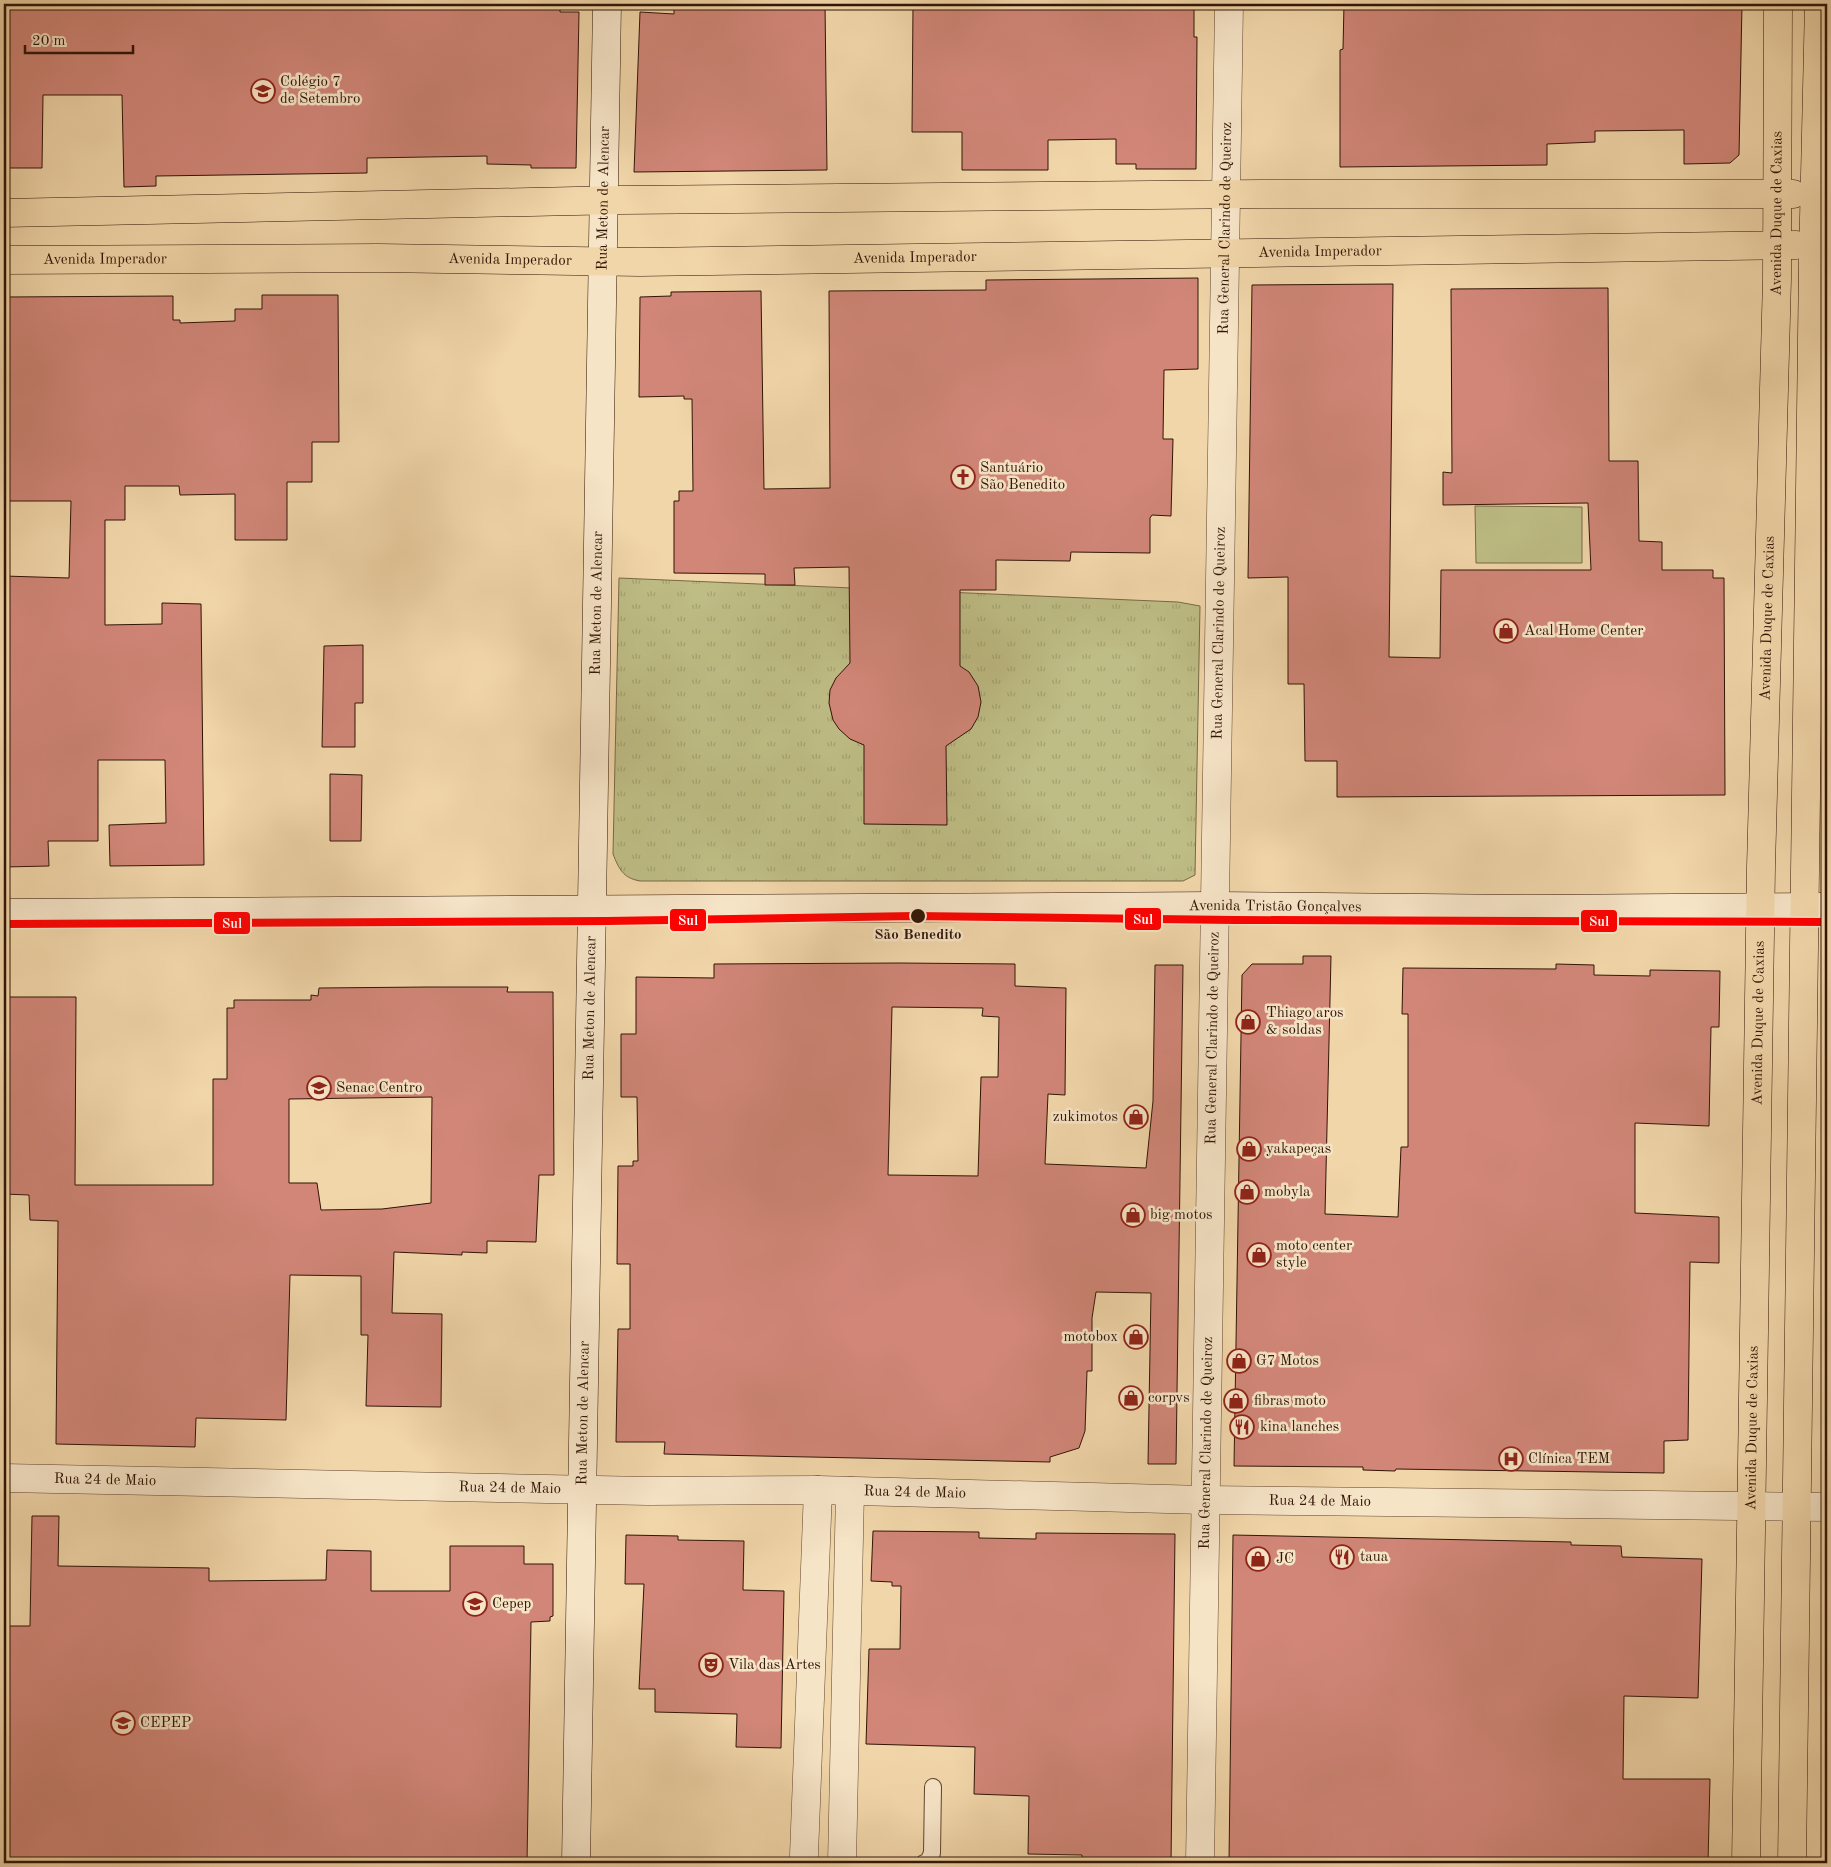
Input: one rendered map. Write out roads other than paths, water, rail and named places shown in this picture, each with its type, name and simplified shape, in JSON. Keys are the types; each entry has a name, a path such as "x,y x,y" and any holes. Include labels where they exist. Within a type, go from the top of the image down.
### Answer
{"main road":[{"name":"Avenida Duque de Caxias","path":"1746,1863 1760,908 1777,245 1778,4"},
{"path":"1792,1863 1797,1506 1817,907 1821,194 1819,4"},
{"path":"4,213 605,200 1225,195 1821,194"},
{"name":"Avenida Imperador","path":"4,260 379,258 604,262 1820,245"}],"street":[{"name":"Rua Meton de Alencar","path":"576,1863 608,4"},
{"name":"Rua General Clarindo de Queiroz","path":"1200,1863 1229,4"},
{"name":"Avenida Tristão Gonçalves","path":"4,912 1216,906 1530,909 1817,907"},
{"name":"Rua 24 de Maio","path":"4,1478 582,1489 818,1490 1205,1500 1827,1507"},
{"path":"804,1855 818,1490"},
{"path":"842,1863 850,1491"}],"lane":[{"path":"924,1863 928,1862 932,1853 933,1787"}],"place":[{"name":"Colégio 7 de Setembro","path":"263,91"},
{"name":"Santuário São Benedito","path":"963,477"},
{"name":"Acal Home Center","path":"1506,631"},
{"name":"São Benedito","path":"918,916"},
{"name":"Thiago aros & soldas","path":"1248,1022"},
{"name":"Senac Centro","path":"319,1088"},
{"name":"zukimotos","path":"1136,1117"},
{"name":"yakapeças","path":"1249,1149"},
{"name":"mobyla","path":"1247,1192"},
{"name":"big motos","path":"1133,1215"},
{"name":"moto center style","path":"1259,1255"},
{"name":"motobox","path":"1136,1337"},
{"name":"G7 Motos","path":"1239,1361"},
{"name":"corpvs","path":"1131,1398"},
{"name":"fibras moto","path":"1236,1401"},
{"name":"kina lanches","path":"1242,1427"},
{"name":"Clínica TEM","path":"1511,1459"},
{"name":"taua","path":"1342,1557"},
{"name":"JC","path":"1258,1559"},
{"name":"Cepep","path":"475,1604"},
{"name":"Vila das Artes","path":"711,1665"},
{"name":"CEPEP","path":"123,1723"}]}
